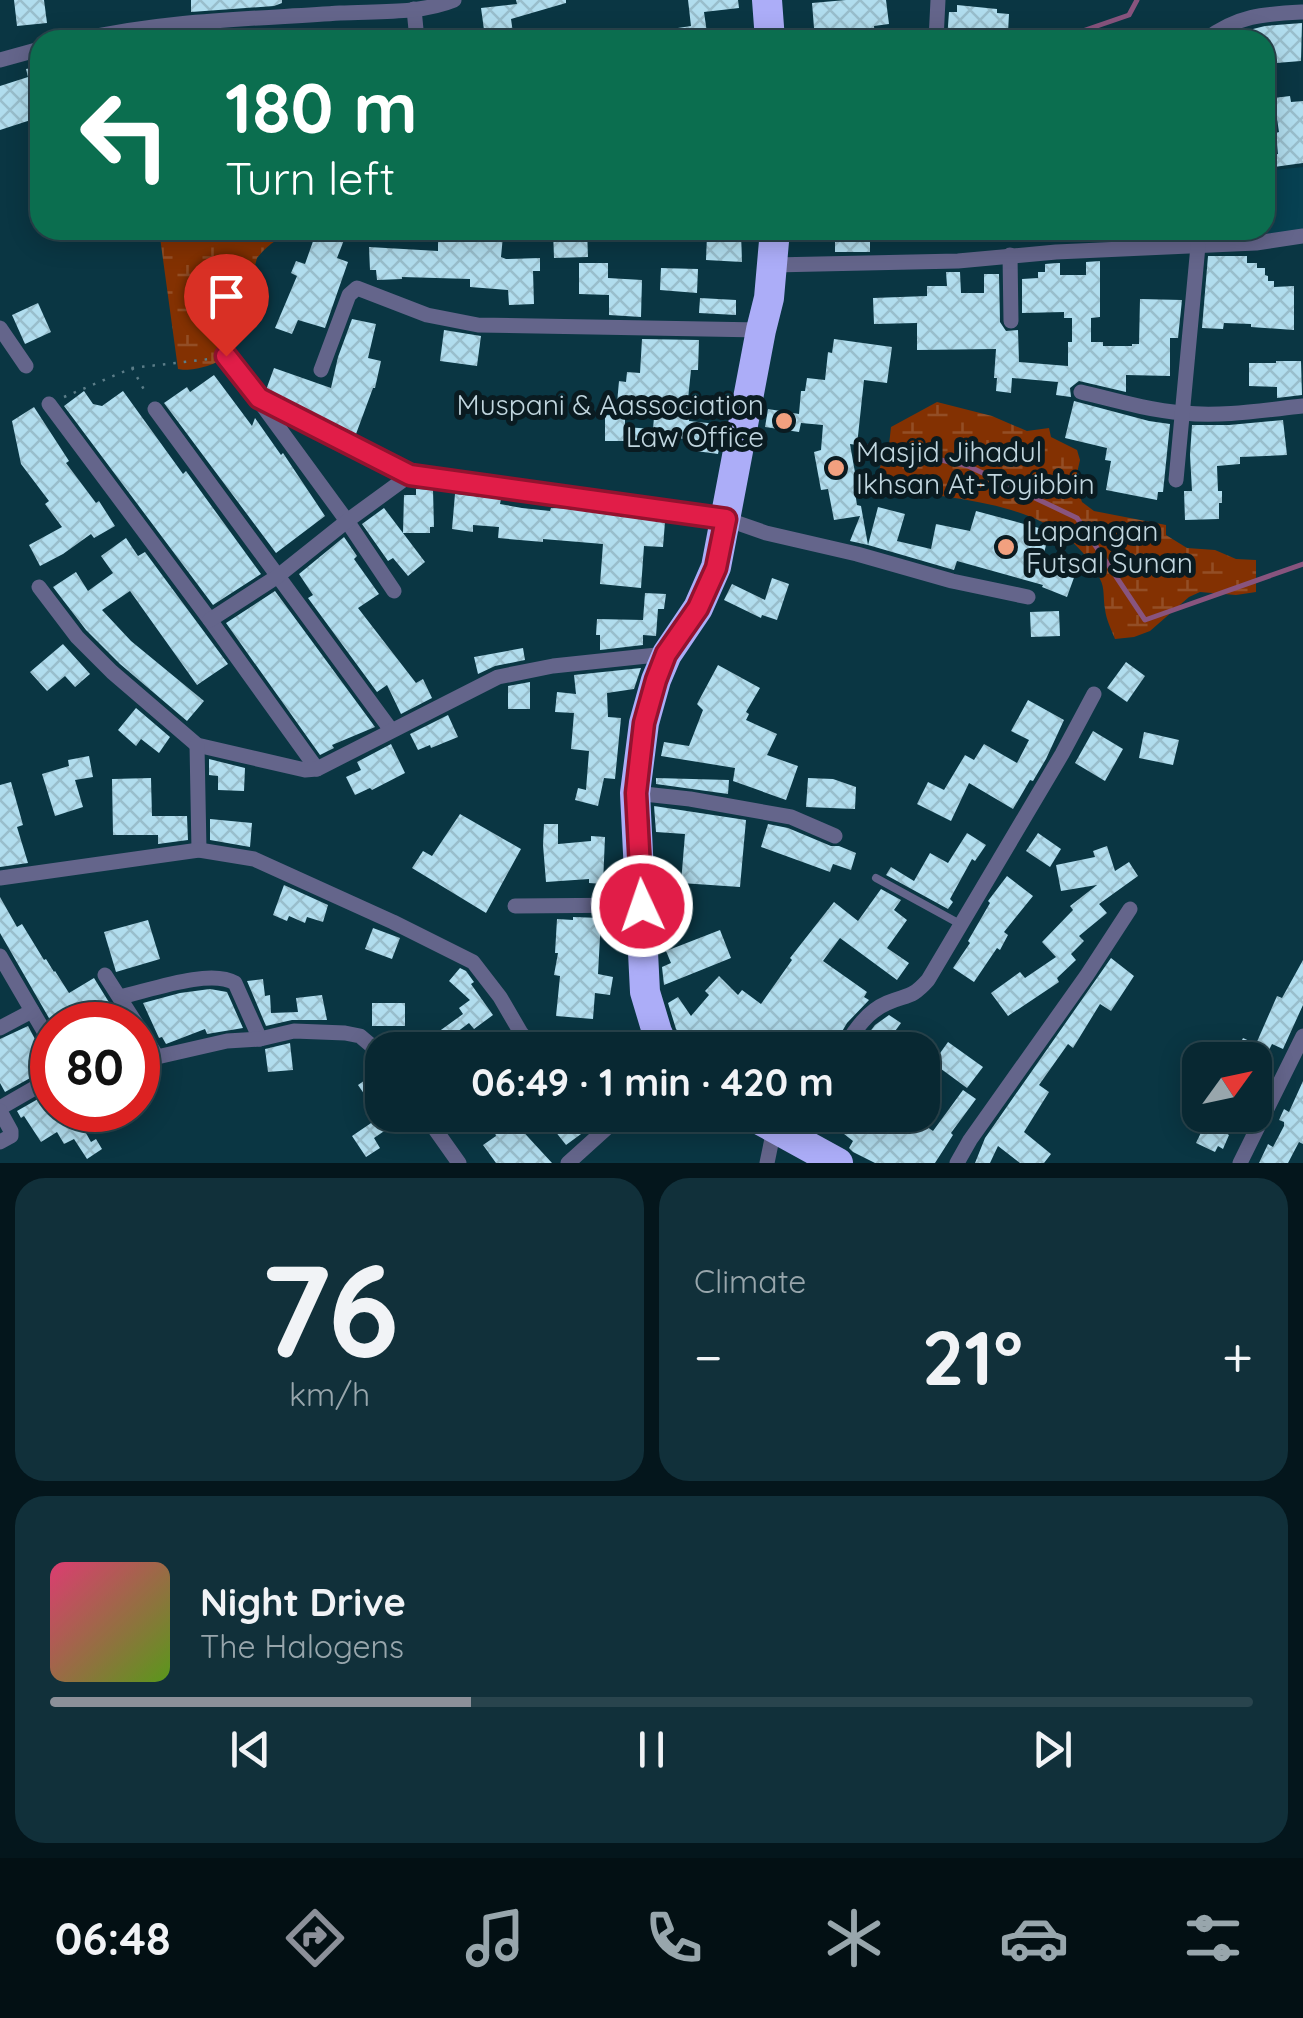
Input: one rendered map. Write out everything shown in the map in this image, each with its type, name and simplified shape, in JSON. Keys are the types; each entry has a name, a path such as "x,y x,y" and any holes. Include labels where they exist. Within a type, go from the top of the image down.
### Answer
{"highway":[{"path":"767,0 769,30"},
{"path":"657,1032 645,992 636,793 644,723 666,654 698,608 716,568 769,298 774,240"},
{"path":"791,1132 838,1163"}],"street":[{"path":"139,30 317,7 414,8 454,0"},
{"path":"936,30 938,0"},
{"path":"414,8 416,30"},
{"path":"1222,30 1258,14 1303,12"},
{"path":"0,40 1,59 30,52"},
{"path":"1275,240 1303,236"},
{"path":"1165,240 1165,248"},
{"path":"772,265 958,261 1272,240"},
{"path":"1176,480 1198,246"},
{"path":"1010,256 1011,321"},
{"path":"321,370 356,288 426,315 478,325 761,330"},
{"path":"0,328 26,366"},
{"path":"226,356 394,592"},
{"path":"1081,392 1183,414 1303,406"},
{"path":"259,398 410,475 726,519 766,533 1028,597"},
{"path":"49,404 317,770"},
{"path":"156,409 391,730"},
{"path":"210,620 278,576 410,475"},
{"path":"38,586 77,636 112,672 198,744 295,768 317,770 498,677 554,666 666,654"},
{"path":"853,1032 882,1005 916,993 936,967 1094,694"},
{"path":"198,744 199,850"},
{"path":"636,793 792,816 835,836"},
{"path":"0,878 199,850 254,859 473,962 521,1032"},
{"path":"516,906 642,906"},
{"path":"957,1163 1130,908"},
{"path":"0,956 30,1008"},
{"path":"105,975 123,1002"},
{"path":"120,997 207,977 228,978 235,983 260,1038"},
{"path":"0,1028 30,1012"},
{"path":"160,1056 294,1031 345,1033 365,1040"},
{"path":"1240,1163 1303,1036"},
{"path":"0,1142 12,1132 0,1109 30,1091"},
{"path":"437,1132 459,1163"},
{"path":"568,1163 594,1132"},
{"path":"767,1163 777,1132"}],"lane":[{"path":"876,878 960,924"}],"path":[{"path":"49,404 132,368 226,356"},
{"path":"132,368 156,409"}],"shaded area":[{"path":"1303,167 1303,236 1256,243 1275,240 1275,170"}],"green space":[{"path":"160,240 277,240 257,258 228,354 209,365 178,369"},
{"path":"937,402 992,416 1027,431 1049,428 1051,437 1077,450 1080,460 1075,482 1082,502 1094,511 1166,525 1166,535 1187,548 1256,560 1256,592 1200,592 1150,631 1115,639 1106,616 1100,579 1088,559 1055,530 994,505 902,489 878,472 889,445 891,427"}],"building":[{"path":"14,0 44,0 47,23 17,26"},
{"path":"191,0 282,0 282,3 191,12"},
{"path":"516,0 566,0 511,19 513,30 484,30 481,8 517,4"},
{"path":"688,0 738,0 739,8 704,12 707,30 665,30 691,26"},
{"path":"886,0 889,24 874,26 874,30 814,30 812,3"},
{"path":"957,5 997,9 997,13 1009,14 1008,30 948,30 949,12 957,12"},
{"path":"1302,23 1301,61 1275,63 1275,30 1249,30"},
{"path":"30,68 30,120 0,130 0,86 28,77 26,69"},
{"path":"1290,96 1291,102 1303,101 1303,163 1275,167 1279,132 1275,98"},
{"path":"313,240 344,240 337,258 348,262 325,328 298,320 292,334 275,328 297,276 291,273 296,261 305,264"},
{"path":"438,240 503,240 501,257 540,258 540,271 533,271 534,304 509,305 508,290 470,287 470,279 377,280 376,270 370,270 369,247 438,251"},
{"path":"553,240 587,240 588,257 554,258"},
{"path":"707,240 741,240 742,262 706,260"},
{"path":"835,240 870,240 870,252 835,252"},
{"path":"920,240 986,240 986,242"},
{"path":"1208,256 1247,256 1247,263 1265,268 1274,287 1294,286 1294,330 1224,323 1223,329 1202,328"},
{"path":"1100,261 1100,317 1091,318 1091,342 1103,342 1103,346 1139,344 1140,299 1182,300 1178,338 1170,338 1170,376 1126,375 1126,392 1079,381 1070,388 1071,397 1056,395 1058,382 1012,378 1011,393 996,391 996,349 917,350 917,323 874,324 873,298 927,296 927,286 947,286 946,272 960,272 961,293 984,293 984,274 999,274 1000,322 1006,331 1018,330 1019,362 1068,366 1072,318 1064,318 1064,312 1022,313 1022,279 1038,278 1038,272 1045,272 1045,264 1057,263 1060,275 1086,275 1086,262"},
{"path":"579,263 608,263 608,278 642,280 641,317 609,315 609,295 579,294"},
{"path":"661,268 698,269 697,293 660,290"},
{"path":"700,298 736,300 736,315 699,313"},
{"path":"38,303 51,332 25,344 12,315"},
{"path":"352,319 376,324 368,358 381,361 375,388 356,434 266,390 274,368 331,388"},
{"path":"444,330 481,336 477,366 440,361"},
{"path":"642,339 699,340 698,370 691,370 689,421 717,424 716,434 722,434 718,454 696,451 697,444 688,443 689,439 653,437 653,446 633,445 634,441 605,441 605,415 625,416 625,427 653,429 655,406 617,403 619,381 626,382 627,372 640,373"},
{"path":"834,339 892,347 887,383 864,380 857,445 850,444 857,505 861,506 868,545 850,541 860,516 834,520 828,489 821,490 814,452 821,450 823,425 801,423 799,432 765,427 768,409 799,414 801,391 805,391 807,378 825,380 828,352 832,353"},
{"path":"1301,361 1302,395 1277,398 1277,387 1249,386 1249,363"},
{"path":"214,375 252,426 255,418 283,453 325,516 276,553 164,403 187,387 190,392"},
{"path":"84,391 93,404 102,406 123,391 261,574 213,605 64,406"},
{"path":"1074,401 1170,424 1163,492 1158,492 1157,500 1106,490 1111,461 1105,460 1107,448 1065,438"},
{"path":"34,407 69,461 66,463 115,526 94,538 91,534 40,566 29,545 62,527 45,504 49,501 21,464 12,421"},
{"path":"1283,420 1287,455 1240,457 1240,464 1217,466 1218,491 1222,491 1219,519 1185,520 1184,491 1192,491 1192,425"},
{"path":"416,489 433,490 434,527 430,527 430,533 403,533 404,495 416,495"},
{"path":"455,494 501,499 500,504 522,508 575,509 665,522 663,547 644,546 641,588 600,584 603,544 498,538 499,527 473,525 473,532 452,529"},
{"path":"878,507 905,514 897,541 931,549 936,524 970,531 976,511 1050,531 1042,560 1076,572 1067,597 1043,585 957,561 954,570 868,545"},
{"path":"384,508 425,562 408,576 393,558 388,561 362,524"},
{"path":"344,537 379,594 358,608 416,683 423,679 432,698 401,714 387,685 377,692 308,598 313,595 299,574"},
{"path":"126,538 138,556 145,552 228,664 197,685 130,591 102,610 131,641 204,701 187,721 86,630 53,587 76,572 88,591 113,573 101,556"},
{"path":"772,578 789,584 777,620 762,615 761,618 724,600 732,584 765,600"},
{"path":"275,591 375,727 332,745 334,748 320,755 226,623"},
{"path":"645,593 666,594 664,609 658,609 656,636 643,635 643,645 600,650 597,619 643,620"},
{"path":"1059,611 1060,636 1031,637 1030,612"},
{"path":"63,644 90,674 75,687 65,676 47,691 30,672"},
{"path":"523,648 525,660 478,674 474,657"},
{"path":"1126,662 1145,676 1127,702 1107,688"},
{"path":"718,665 760,688 746,712 746,720 777,734 767,755 798,766 786,800 733,781 735,768 661,756 664,742 689,746 703,710 697,704"},
{"path":"641,668 634,689 607,693 608,717 621,718 615,779 604,778 598,806 575,800 578,788 586,790 589,751 571,749 574,713 555,712 557,692 576,694 574,675"},
{"path":"530,682 530,709 508,709 508,686"},
{"path":"1028,700 1064,720 1046,759 1013,809 969,783 951,821 917,804 928,782 944,790 965,755 974,760 984,744 1017,763 1029,740 1011,731"},
{"path":"136,708 170,737 159,753 141,739 136,746 118,730"},
{"path":"448,715 458,737 418,750 410,734"},
{"path":"1093,731 1123,749 1105,781 1075,763"},
{"path":"1144,732 1179,740 1173,765 1139,758"},
{"path":"391,744 405,773 355,795 346,777 361,770 357,762"},
{"path":"89,756 93,777 75,780 83,807 55,816 42,774 69,766 68,760"},
{"path":"209,759 245,768 244,791 218,790 218,776 209,775"},
{"path":"151,778 152,816 187,816 188,840 158,844 158,835 113,835 112,779"},
{"path":"656,778 729,780 728,794 656,784"},
{"path":"808,778 833,779 856,787 855,809 806,807"},
{"path":"11,782 23,825 17,827 28,863 0,867 0,785"},
{"path":"654,806 746,820 740,887 681,883 685,834 656,832"},
{"path":"460,814 521,849 486,913 412,868 423,851 432,856"},
{"path":"210,819 252,823 250,847 210,840"},
{"path":"544,824 558,824 558,844 591,841 591,836 605,837 603,884 589,883 589,879 546,882"},
{"path":"768,824 856,853 851,870 833,864 830,872 761,847"},
{"path":"967,833 986,845 975,861 972,859 948,909 886,875 891,867 914,881 930,853 948,863"},
{"path":"1038,833 1061,849 1050,867 1026,851"},
{"path":"1107,846 1115,871 1129,862 1138,876 1099,904 1107,913 1079,936 1084,941 1071,954 1076,960 1057,978 1059,982 1008,1016 991,993 1020,972 1025,978 1056,957 1042,942 1073,910 1070,906 1097,885 1061,891 1056,865 1095,857 1093,851"},
{"path":"1007,876 1033,896 1004,932 1008,935 1000,950 997,948 974,982 953,968 970,943 988,901"},
{"path":"284,885 328,905 323,922 307,917 305,923 289,916 287,921 273,915"},
{"path":"881,889 901,900 894,910 907,920 887,948 909,963 897,980 840,938 823,961 867,992 864,997 869,1000 842,1032 676,1029 668,1003 678,997 691,1016 719,976 738,995 742,990 761,1004 790,958 834,902 858,921"},
{"path":"0,897 17,927 22,924 69,993 94,978 109,1002 40,1002 0,933"},
{"path":"601,918 598,974 613,977 610,995 595,993 593,1019 556,1016 560,976 554,975 557,919"},
{"path":"148,920 160,959 116,972 104,932"},
{"path":"373,928 400,938 392,959 365,949"},
{"path":"720,930 731,958 664,985 662,967 671,963 666,951"},
{"path":"1111,958 1134,976 1111,1011 1100,1004 1073,1048 1068,1044 1039,1085 1049,1092 1024,1132 1051,1154 1044,1163 1020,1163 998,1146 990,1163 975,1163 985,1138"},
{"path":"1303,960 1303,1005 1283,1049 1272,1042 1257,1042 1277,996 1282,998"},
{"path":"460,968 466,971 493,1015 474,1029 469,1023 457,1032 438,1032 463,1014 459,1008 470,1000 449,981"},
{"path":"263,979 265,996 270,995 271,1013 298,1012 296,998 322,995 327,1020 292,1020 266,1026 247,981"},
{"path":"210,989 227,992 243,1028 207,1034 205,1029 166,1044 160,1038 160,1002 147,1002"},
{"path":"372,1003 405,1003 405,1026 372,1026"},
{"path":"889,1015 901,1023 894,1032 870,1032"},
{"path":"28,1026 30,1030 30,1078 5,1092 0,1083 0,1039"},
{"path":"948,1042 983,1067 967,1088 940,1068 940,1053"},
{"path":"290,1043 293,1070 268,1072 265,1049"},
{"path":"1303,1081 1303,1144 1299,1142 1288,1163 1259,1163 1268,1144 1273,1147 1284,1126 1279,1120 1284,1109 1289,1112"},
{"path":"963,1090 976,1099 935,1163 875,1163 853,1152 849,1148 853,1141 842,1132 940,1132 940,1121"},
{"path":"30,1104 30,1125 24,1116 21,1118 17,1111"},
{"path":"365,1127 365,1132 383,1132 374,1138 380,1148 366,1157 352,1136"},
{"path":"34,1132 57,1132 41,1142"},
{"path":"57,1132 85,1132 102,1149 87,1159 74,1139 64,1144"},
{"path":"523,1132 552,1163 496,1163 483,1145 495,1133"},
{"path":"556,1132 584,1132 566,1145"},
{"path":"1201,1132 1229,1135 1223,1149 1218,1146 1215,1152 1196,1143"}],"waterway":[{"path":"1085,30 1129,15 1137,0"},
{"path":"862,446 968,466 1077,518 1145,620 1303,564"}],"place":[{"name":"Muspani & Aassociation Law Office","path":"784,421"},
{"name":"Masjid Jihadul Ikhsan At-Toyibbin","path":"836,468"},
{"name":"Lapangan Futsal Sunan","path":"1006,547"}],"route":[{"path":"226,356 259,398 410,475 726,519 716,568 698,608 666,654 644,723 636,793 642,906"}]}
